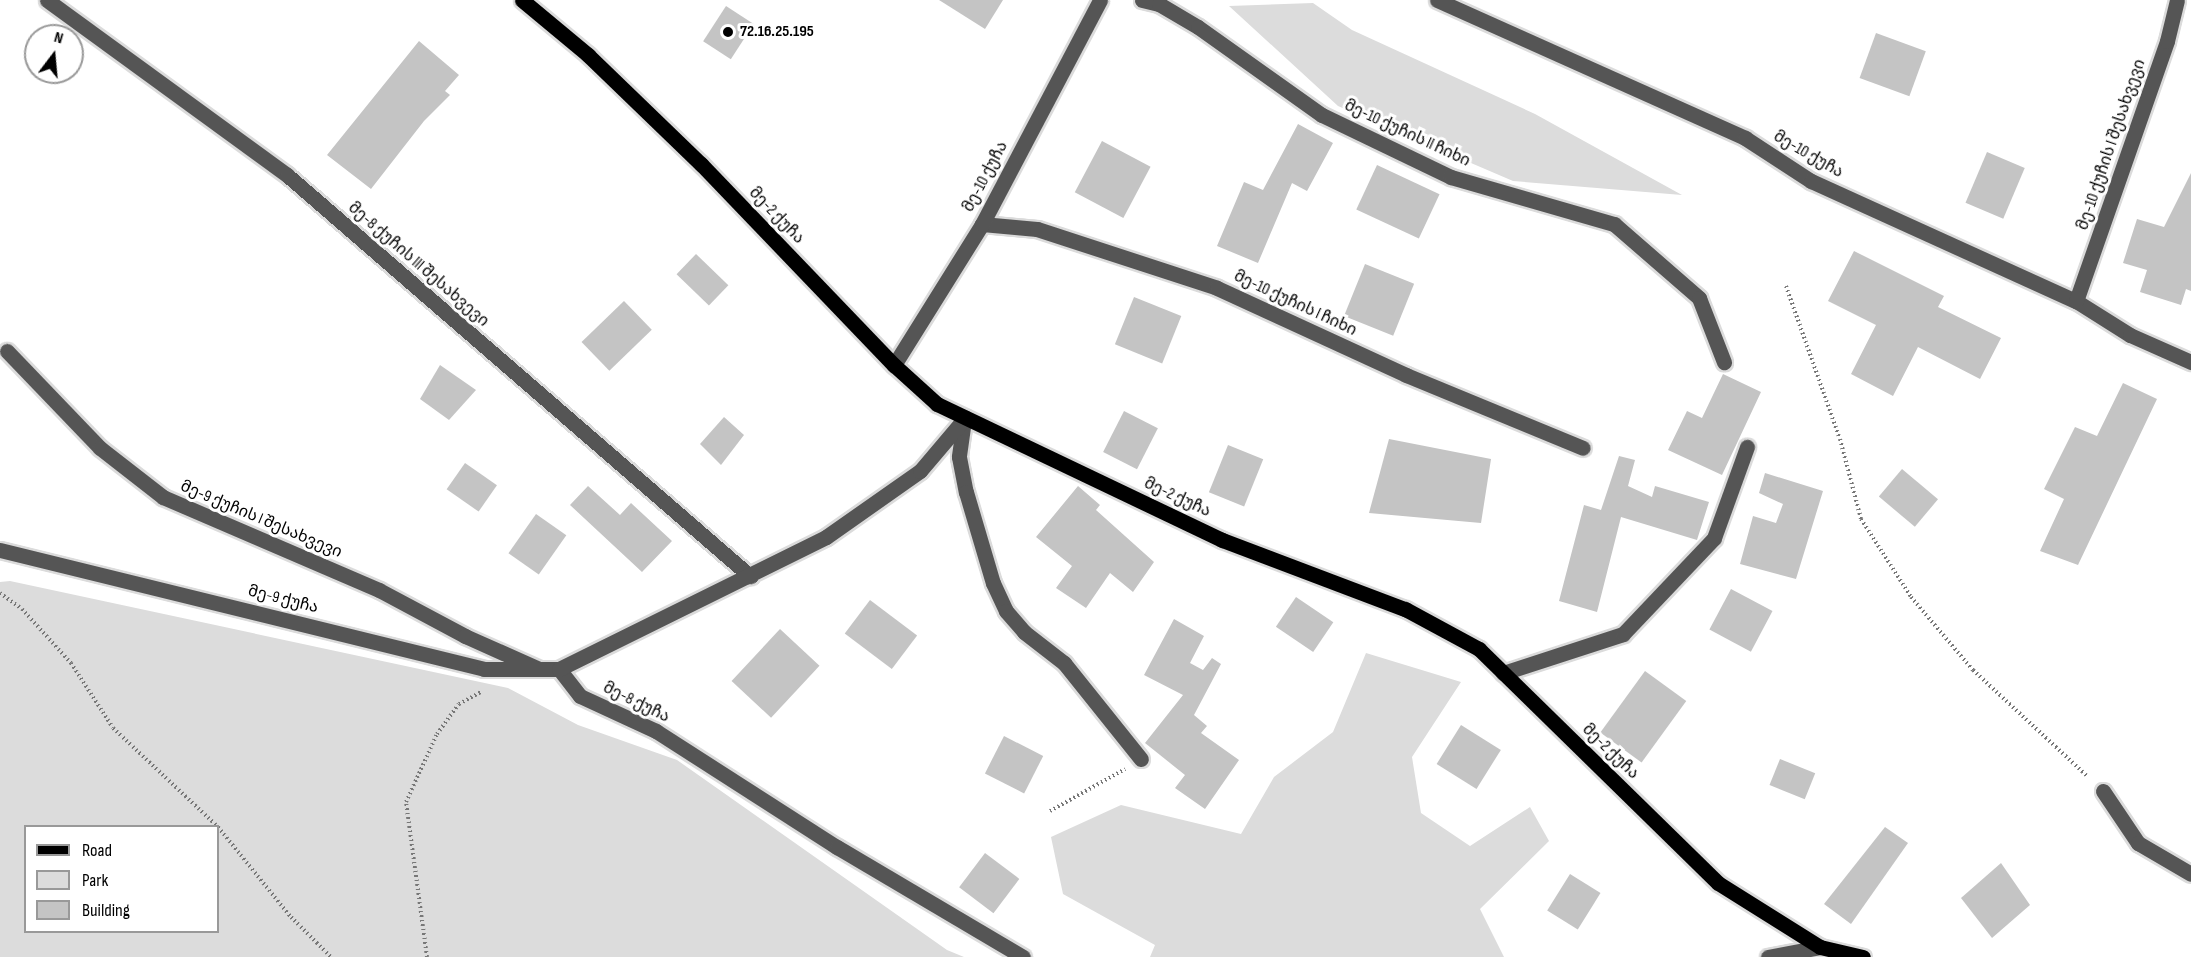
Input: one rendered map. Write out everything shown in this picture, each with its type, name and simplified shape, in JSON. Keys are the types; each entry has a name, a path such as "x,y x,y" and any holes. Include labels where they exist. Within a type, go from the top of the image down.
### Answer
{"main road":[{"name":"მე-2 ქუჩა","path":"522,0 588,55 701,164 894,366 937,404 1222,540 1405,609 1479,649 1718,883 1820,947 1863,957"}],"street":[{"name":"მე-8 ქუჩის III შესახვევი","path":"46,0 287,175 750,576"},
{"name":"მე-10 ქუჩა","path":"894,366 982,224 1100,0"},
{"name":"მე-10 ქუჩის II ჩიხი","path":"1142,0 1159,4 1198,27 1322,115 1451,177 1614,224 1699,298 1724,362"},
{"name":"მე-10 ქუჩა","path":"1437,0 1745,138 1811,181 2076,301 2130,335 2191,362"},
{"name":"მე-10 ქუჩის I შესახვევი","path":"2076,301 2167,41 2177,0"},
{"name":"მე-10 ქუჩის I ჩიხი","path":"982,224 1037,229 1217,288 1406,375 1582,448"},
{"name":"მე-9 ქუჩის I შესახვევი","path":"7,351 83,432 163,497 379,590 465,636 537,668"},
{"path":"559,669 826,537 880,502 920,471 965,417"},
{"path":"965,417 959,457 966,492 993,583 1006,611 1024,632 1064,663 1141,759"},
{"path":"1503,673 1623,634 1714,538 1747,447"},
{"name":"მე-9 ქუჩა","path":"0,550 484,669 559,669"},
{"name":"მე-8 ქუჩა","path":"559,669 580,696 656,731 837,847 1023,957"},
{"path":"2103,791 2138,843 2191,874"},
{"path":"1768,957 1820,947"}],"path":[{"path":"1786,286 1840,439 1861,519 1911,597 1973,670 2103,791"},
{"path":"0,593 22,609 71,663 113,728 215,825"},
{"path":"427,957 406,802 422,762 459,704 519,669"},
{"path":"1050,811 1141,759"},
{"path":"219,829 291,917 331,957"}],"green space":[{"path":"1313,3 1352,30 1535,114 1682,195 1513,181 1338,106 1229,6"},
{"path":"10,581 508,688 578,725 677,760 947,950 964,957 0,957 0,582"},
{"path":"1366,653 1461,682 1412,757 1421,813 1470,846 1530,807 1549,841 1480,909 1504,957 1150,957 1155,945 1063,894 1051,837 1121,805 1241,834 1274,777 1333,732"}],"building":[{"path":"939,0 1003,0 985,29"},
{"name":"72.16.25.195","path":"726,6 754,24 731,59 703,41"},
{"path":"1876,33 1926,51 1909,96 1860,78"},
{"path":"419,41 459,75 445,91 450,95 424,121 371,189 327,155"},
{"path":"1298,124 1333,143 1307,191 1292,183 1258,263 1217,246 1244,182 1263,190"},
{"path":"1102,141 1151,167 1123,218 1075,192"},
{"path":"1987,152 2025,168 2003,219 1966,203"},
{"path":"1377,165 1440,194 1419,239 1356,209"},
{"path":"2191,173 2191,291 2186,289 2181,305 2140,292 2147,270 2123,263 2137,219 2164,227"},
{"path":"1854,251 1944,296 1938,307 2001,338 1980,379 1918,347 1893,396 1851,374 1876,325 1828,301"},
{"path":"696,254 728,285 709,305 677,274"},
{"path":"1365,264 1414,284 1393,336 1344,316"},
{"path":"1134,297 1181,316 1162,363 1115,344"},
{"path":"624,301 652,330 609,371 582,342"},
{"path":"440,365 476,390 449,420 420,399"},
{"path":"1723,374 1761,392 1722,475 1668,450 1687,411 1702,418"},
{"path":"2123,383 2157,399 2078,565 2040,551 2064,499 2044,489 2075,427 2097,436"},
{"path":"1124,411 1158,428 1137,469 1103,452"},
{"path":"724,417 744,435 721,465 700,444"},
{"path":"1389,439 1491,459 1481,523 1369,513"},
{"path":"1228,445 1263,459 1244,507 1209,492"},
{"path":"1619,456 1635,460 1628,486 1652,497 1655,486 1709,502 1697,540 1621,517 1597,612 1559,601 1584,505 1601,510"},
{"path":"465,463 497,485 479,512 447,489"},
{"path":"1902,469 1938,499 1915,527 1879,497"},
{"path":"1765,473 1823,491 1796,579 1740,564 1753,516 1776,523 1783,504 1759,493"},
{"path":"588,486 620,515 631,503 672,541 642,572 570,505"},
{"path":"1078,486 1100,505 1096,510 1154,562 1133,592 1110,573 1086,608 1056,588 1072,566 1036,537"},
{"path":"536,514 566,535 539,575 508,553"},
{"path":"1731,589 1772,611 1751,652 1709,630"},
{"path":"1296,597 1333,622 1313,652 1276,627"},
{"path":"870,600 917,636 892,669 845,634"},
{"path":"1174,619 1204,636 1190,663 1203,670 1212,658 1221,664 1194,715 1207,726 1201,733 1239,760 1205,809 1175,788 1185,775 1145,743 1183,695 1144,675"},
{"path":"780,629 819,666 771,718 732,681"},
{"path":"1645,671 1686,701 1642,762 1600,732"},
{"path":"1461,725 1501,750 1476,789 1437,764"},
{"path":"1004,736 1043,756 1024,793 985,773"},
{"path":"1780,759 1815,773 1805,799 1770,785"},
{"path":"1885,827 1908,843 1851,924 1824,904"},
{"path":"985,853 1019,879 993,913 959,887"},
{"path":"2001,863 2030,905 1992,938 1961,898"},
{"path":"1570,874 1601,893 1578,930 1547,910"}],"place":[{"name":"72.16.25.195","path":"728,32"}]}
